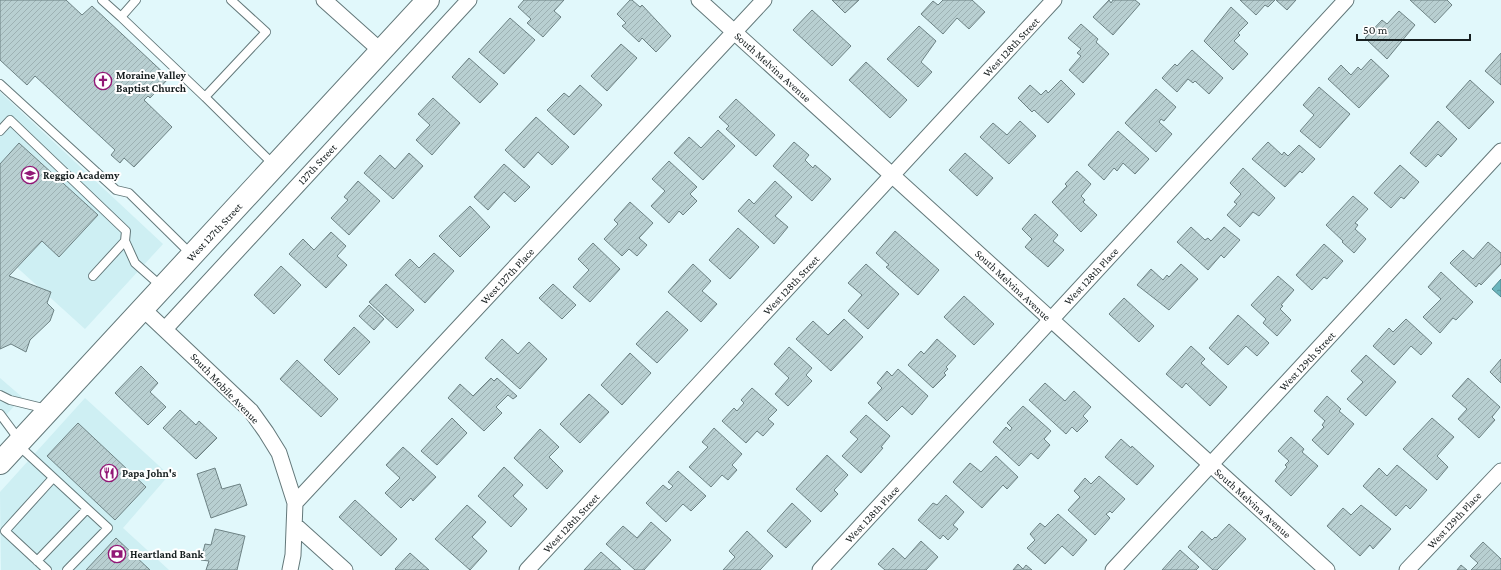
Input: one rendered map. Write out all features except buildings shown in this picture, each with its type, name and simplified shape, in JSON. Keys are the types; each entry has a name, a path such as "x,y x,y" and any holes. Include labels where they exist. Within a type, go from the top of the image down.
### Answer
{"main road":[{"name":"West 127th Street","path":"0,463 428,0"}],"street":[{"path":"324,0 381,51"},
{"name":"127th Street","path":"165,329 469,0"},
{"name":"South Melvina Avenue","path":"699,0 1327,570"},
{"name":"West 127th Place","path":"295,503 764,0"},
{"name":"West 128th Street","path":"527,570 1054,0"},
{"name":"West 128th Place","path":"820,570 1346,0"},
{"name":"West 129th Street","path":"1113,570 1501,151"},
{"name":"South Mobile Avenue","path":"143,309 234,394 266,432 279,453 295,503"},
{"name":"West 129th Place","path":"1408,570 1501,471"},
{"path":"290,570 294,555 295,503"},
{"path":"295,525 345,570"}],"lane":[{"path":"102,0 205,97 275,166"},
{"path":"121,17 136,0"},
{"path":"205,97 266,32 231,0"},
{"path":"0,84 116,190 129,193 193,255"},
{"path":"0,131 10,120 126,232 125,241 134,262 163,288"},
{"path":"93,276 125,241"},
{"path":"0,395 10,400 50,410"},
{"path":"0,414 19,443 53,478 108,528 67,570"},
{"path":"47,570 5,531 53,478"},
{"path":"37,561 87,509"}],"shaded area":[{"path":"0,92 163,244 85,329 0,252"},
{"path":"0,378 22,397 0,422"},
{"path":"85,398 169,475 123,528 169,570 1,570 0,492"}],"water":[{"path":"1501,279 1501,297 1492,289"}],"place":[{"name":"Moraine Valley Baptist Church","path":"103,81"},
{"name":"Reggio Academy","path":"30,175"},
{"name":"Papa John's","path":"109,473"},
{"name":"Heartland Bank","path":"117,554"}]}
